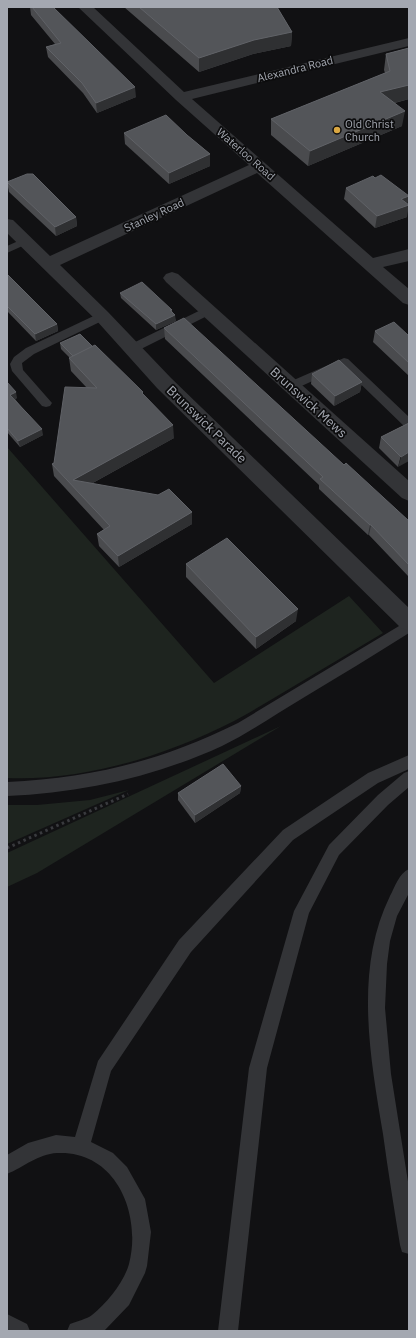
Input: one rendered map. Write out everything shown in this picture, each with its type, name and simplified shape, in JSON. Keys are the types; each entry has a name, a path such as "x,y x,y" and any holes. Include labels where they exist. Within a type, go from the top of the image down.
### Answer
{"street":[{"name":"Waterloo Road","path":"85,7 181,97 372,264 409,299"},
{"name":"Alexandra Road","path":"181,97 409,42"},
{"name":"Stanley Road","path":"48,264 260,166"},
{"name":"Brunswick Parade","path":"7,224 102,316 131,349 409,622"},
{"path":"372,264 409,255"},
{"name":"Brunswick Mews","path":"172,278 409,493"}],"lane":[{"path":"7,250 25,241"},
{"path":"131,349 209,310"},
{"path":"46,404 18,371 16,364 18,360 30,351 102,316"},
{"path":"291,386 344,362 409,424"},
{"path":"7,789 65,786 96,780 179,757 243,727 409,626"},
{"path":"82,1146 104,1067 185,946 288,835 373,778 409,762"},
{"path":"228,1331 258,1068 302,911 334,850 383,800 409,778"},
{"path":"409,877 393,908 382,940 378,974 377,1004 378,1048 409,1245"},
{"path":"7,1166 28,1152 56,1144 82,1146 107,1159 121,1173 136,1199 142,1232 138,1266 122,1298 98,1323 77,1331"},
{"path":"7,1324 20,1331"}],"path":[{"path":"7,848 132,793 146,784 149,766"}],"shaded area":[{"path":"7,447 214,683 349,596 383,633 240,718 208,734 180,745 124,764 95,771 36,778 7,778"},
{"path":"281,726 37,873 7,887 7,853"},
{"path":"129,790 7,844 7,805 37,805 90,800"}],"building":[{"path":"32,7 53,7 135,87 96,103 82,83 46,47 61,43"},
{"path":"139,7 277,7 292,32 254,40 199,58"},
{"path":"409,48 409,85 380,92 405,111 310,151 271,119 390,71 386,54"},
{"path":"166,115 210,154 169,173 124,133"},
{"path":"27,174 33,174 76,217 55,227 7,182"},
{"path":"381,175 409,196 401,199 409,205 377,216 346,188 373,176 375,178"},
{"path":"7,275 57,324 35,334 7,306"},
{"path":"142,282 172,310 170,310 175,315 156,324 120,293"},
{"path":"184,318 344,465 346,463 409,521 409,565 371,525 320,479 323,477 164,328"},
{"path":"394,322 409,336 409,363 375,331"},
{"path":"80,334 93,347 73,356 60,343"},
{"path":"95,345 143,392 142,393 173,425 73,480 158,495 169,489 192,512 118,556 97,534 110,526 52,464 54,463 65,387 97,388 69,358"},
{"path":"339,360 362,382 335,396 312,374"},
{"path":"7,382 16,392 10,395 42,429 18,441 7,428"},
{"path":"409,423 409,452 401,457 381,437"},
{"path":"227,538 298,609 256,637 186,564"},
{"path":"223,764 241,786 195,815 178,793"}],"place":[{"name":"Old Christ Church","path":"337,130"}]}
